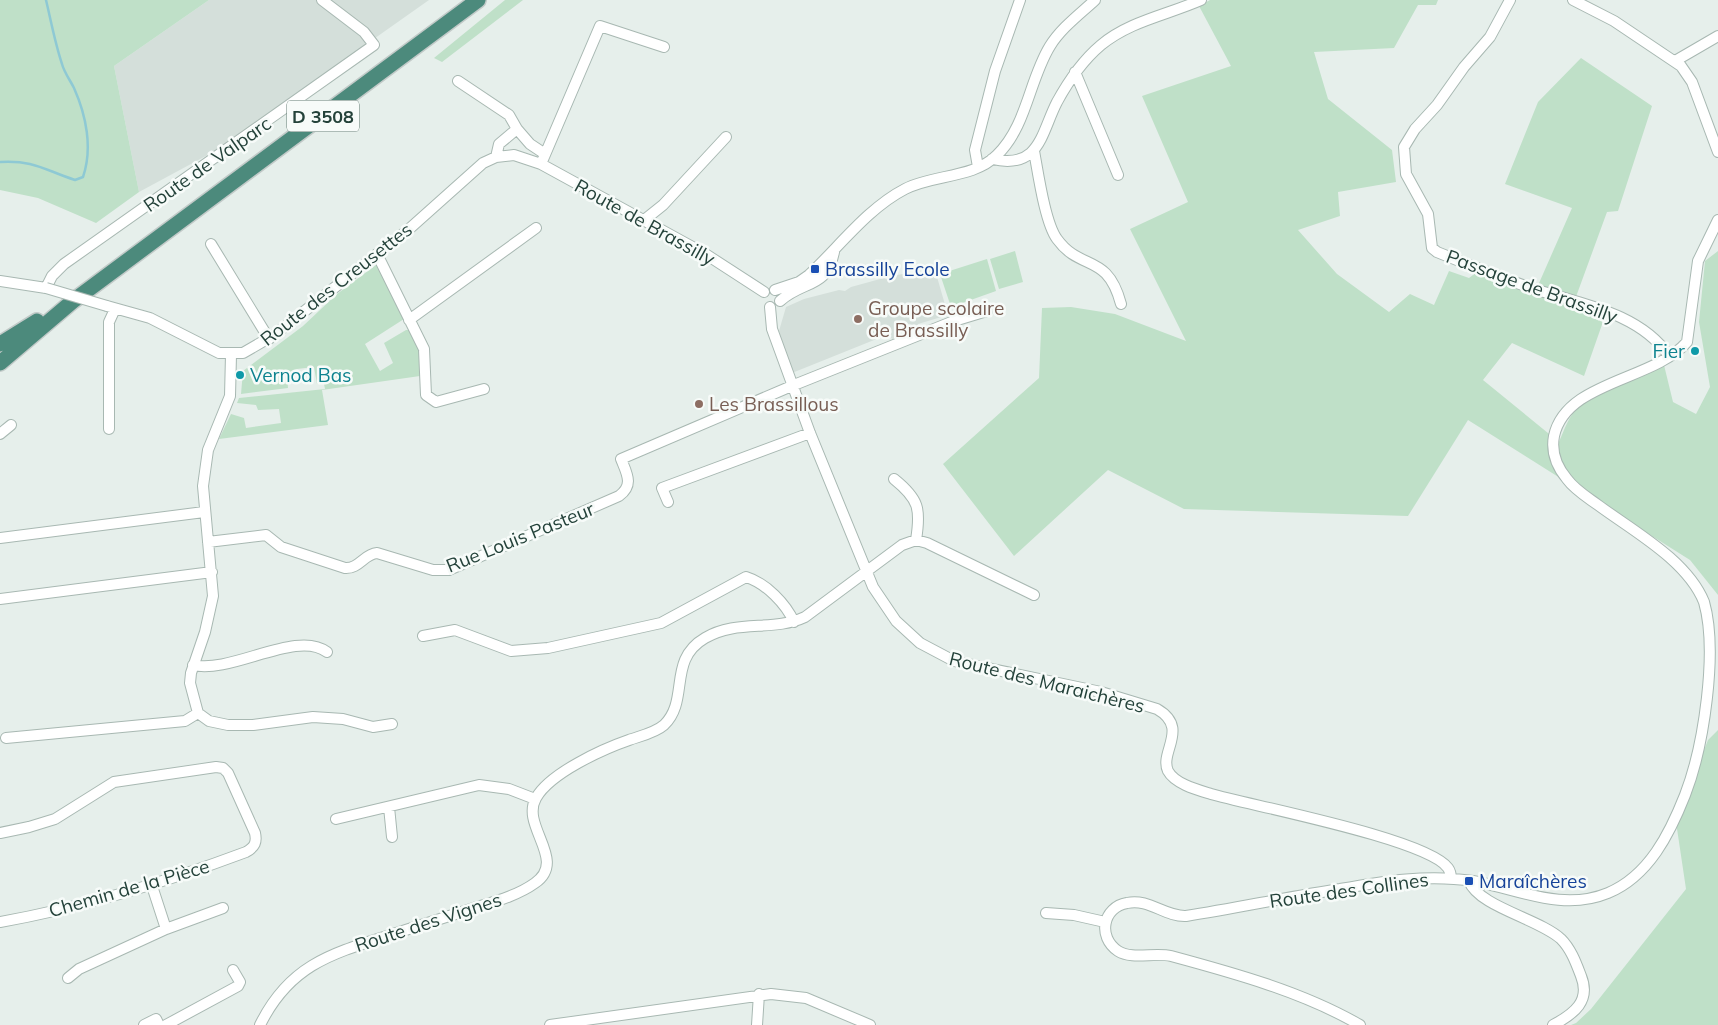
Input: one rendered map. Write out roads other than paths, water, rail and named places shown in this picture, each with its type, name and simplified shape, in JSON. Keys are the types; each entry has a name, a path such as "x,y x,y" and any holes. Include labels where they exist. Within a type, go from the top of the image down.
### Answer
{"highway":[{"name":"D 3508","path":"0,363 98,283 478,0"},
{"path":"0,344 98,283"}],"street":[{"name":"Route de Valparc","path":"46,288 52,276 64,264 374,45 364,32 322,0"},
{"path":"978,167 975,153 977,142 995,71 1020,0"},
{"path":"867,572 792,386 772,329 770,307 762,301 764,292 768,289 775,290 800,282 880,207 900,192 921,182 978,167 992,159 1014,133 1049,47 1062,30 1095,0"},
{"path":"992,159 1015,161 1034,151 1041,142 1056,105 1075,72 1094,50 1125,28 1181,9 1201,0"},
{"name":"Passage de Brassilly","path":"1510,0 1490,37 1464,67 1437,105 1414,129 1404,147 1406,174 1428,214 1432,248 1437,252 1490,272 1616,316 1653,338 1669,356"},
{"path":"1573,0 1614,21 1675,61 1685,70 1692,82 1718,152"},
{"path":"458,81 509,115 517,129 543,159 600,26 664,47"},
{"path":"1675,61 1718,36"},
{"path":"1075,72 1118,175"},
{"path":"496,157 499,144 517,129"},
{"path":"643,221 663,205 726,137"},
{"path":"1034,151 1050,226 1056,238 1072,254 1105,271 1114,284 1121,304"},
{"name":"Route de Brassilly","path":"524,156 543,159 643,221 707,255 764,292"},
{"name":"Route des Creusettes","path":"231,355 249,350 269,339 408,230 480,165 496,157 524,156"},
{"path":"1669,356 1682,348 1689,339 1698,261 1718,220"},
{"path":"410,320 536,228"},
{"path":"211,244 269,339"},
{"path":"770,307 775,306 794,291 812,285 825,275 834,252"},
{"path":"377,254 424,349 425,392 431,400 436,402 484,389"},
{"path":"0,281 46,288 150,318 211,350 231,355 230,396 209,446 205,466 204,512 212,572 212,608 193,665 190,683 198,713 209,721 228,725 321,717 373,727 392,724"},
{"path":"775,290 779,293 780,301"},
{"path":"109,429 109,322 111,307"},
{"path":"792,386 954,321 987,311"},
{"name":"Route des Collines","path":"1105,922 1116,907 1135,901 1175,915 1186,916 1402,879 1451,879 1469,881 1557,901 1587,899 1611,892 1629,881 1651,860 1668,832 1684,795 1704,733 1709,682 1711,630 1704,601 1693,583 1672,560 1569,483 1557,463 1553,447 1559,422 1568,409 1578,400 1669,356"},
{"name":"Rue Louis Pasteur","path":"208,542 266,535 280,547 345,568 355,566 370,554 377,552 433,570 449,570 619,496 629,485 629,478 621,459 792,386"},
{"path":"0,434 11,425"},
{"path":"668,502 662,488 810,433"},
{"path":"894,479 911,494 917,506 919,518 916,540"},
{"path":"0,538 204,512"},
{"path":"336,819 479,785 509,789 535,799 547,785 589,756 664,726 673,710 683,662 687,654 699,642 727,628 794,622 812,613 907,542 916,540 927,543 1034,595"},
{"path":"0,599 212,572"},
{"name":"Route des Maraichères","path":"867,572 875,591 896,621 920,643 946,658 1125,698 1162,712 1170,721 1173,730 1168,770 1179,781 1210,794 1337,825 1392,841 1442,862 1449,869 1451,879"},
{"path":"423,636 455,630 510,651 548,648 660,623 746,577 756,581 768,590 788,611 794,622"},
{"path":"193,665 212,668 298,645 320,648 327,652"},
{"path":"6,738 184,720 198,713"},
{"name":"Chemin de la Pièce","path":"0,833 29,828 56,819 114,782 216,767 223,768 228,774 255,833 255,845 246,852 152,886 80,905 0,922"},
{"name":"Route des Vignes","path":"260,1025 274,1002 301,972 328,955 347,947 488,904 521,891 538,880 545,871 548,857 533,817 535,799"},
{"path":"389,807 392,837"},
{"path":"1469,881 1479,895 1556,935 1569,948 1583,982 1584,994 1576,1012 1553,1025"},
{"path":"152,886 166,930"},
{"path":"68,978 79,969 166,930 223,908"},
{"path":"1046,913 1074,915 1105,922 1108,939 1114,947 1123,953 1169,956 1310,1000 1360,1025"},
{"path":"166,1025 238,986 240,982 233,970"},
{"path":"550,1025 759,994 806,998 870,1025"},
{"path":"757,1025 759,994"},
{"path":"144,1025 156,1019 159,1025"}],"waterway":[{"path":"0,162 31,164 75,180 83,177 88,155 85,120 74,88 63,67 46,0"}],"place":[{"name":"Brassilly Ecole","path":"815,269"},
{"name":"Groupe scolaire de Brassilly","path":"858,319"},
{"name":"Fier","path":"1695,351"},
{"name":"Vernod Bas","path":"240,375"},
{"name":"Les Brassillous","path":"699,404"},
{"name":"Maraîchères","path":"1469,881"}]}
